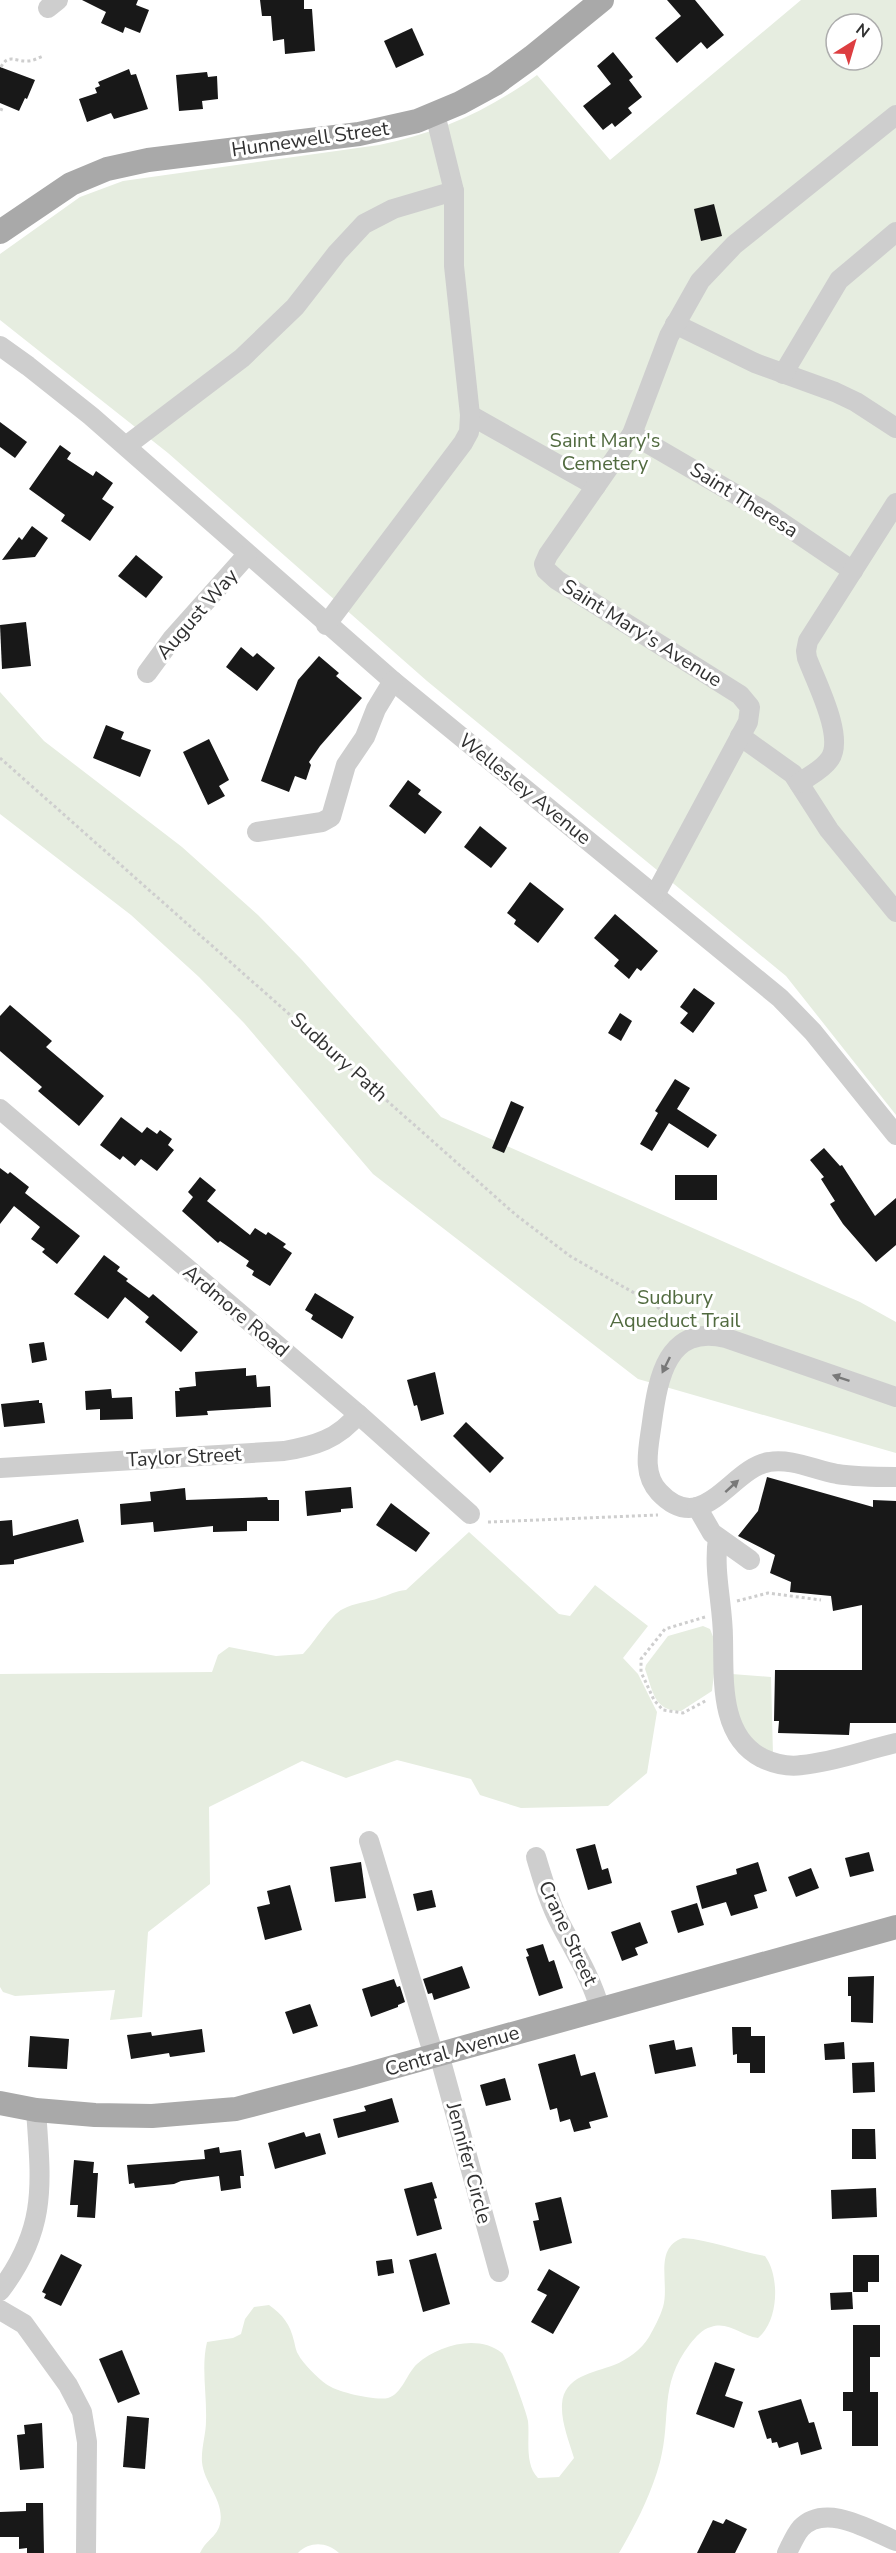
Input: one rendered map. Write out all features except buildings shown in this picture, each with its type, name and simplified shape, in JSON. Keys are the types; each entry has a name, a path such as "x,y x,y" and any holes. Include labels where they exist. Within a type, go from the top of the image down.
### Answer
{"main road":[{"name":"Hunnewell Street","path":"0,232 71,184 107,169 148,160 359,134 406,124 435,114 472,97 507,76 602,0"},
{"name":"Central Avenue","path":"0,2103 95,2115 152,2116 236,2109 896,1927"}],"street":[{"path":"326,625 469,432 470,415 454,266 454,191 435,114"},
{"name":"Saint Mary's Avenue","path":"656,895 740,736 750,712 744,698 557,580 546,570 544,564 632,434 675,324 700,281 734,245 896,115"},
{"path":"132,452 242,358 295,307 344,245 364,224 393,209 454,191"},
{"path":"783,374 839,280 896,232"},
{"path":"675,324 727,351 835,392 856,402 896,428"},
{"name":"Wellesley Avenue","path":"0,346 56,387 326,625 656,895 799,1016 896,1136"},
{"path":"470,415 596,486"},
{"name":"Saint Theresa","path":"632,434 758,507 853,571"},
{"path":"799,783 825,765 836,746 833,729 807,658 807,646 811,636 896,503"},
{"name":"August Way","path":"147,673 172,639 247,555"},
{"path":"257,832 329,819 333,813 346,765 365,737 376,709 393,681"},
{"path":"740,736 788,768 829,830 896,912"},
{"name":"Ardmore Road","path":"0,1109 358,1414 470,1514"},
{"path":"896,1397 726,1338 710,1335 688,1340 669,1357 662,1373 656,1393 648,1468 654,1485 666,1498 686,1507 697,1507 716,1499 751,1469 768,1462 790,1463 848,1476 896,1478"},
{"name":"Taylor Street","path":"0,1468 284,1451 327,1440 339,1433 358,1414"},
{"path":"697,1507 707,1526 718,1538 750,1560"},
{"path":"718,1538 715,1562 723,1609 725,1697 730,1721 742,1741 750,1750 768,1761 800,1766 896,1743"},
{"name":"Jennifer Circle","path":"369,1841 436,2055 499,2272"},
{"name":"Crane Street","path":"536,1857 548,1895 560,1923 586,1968 600,2009"},
{"path":"0,2291 11,2277 28,2243 37,2215 41,2187 36,2109"},
{"path":"0,2310 24,2324 68,2385 82,2412 87,2442 86,2553"},
{"path":"787,2553 801,2528 820,2519 842,2520 896,2541"}],"path":[{"path":"1,67 5,60 10,58 27,61 43,56"},
{"path":"0,109 5,111"},
{"name":"Sudbury Path","path":"0,758 516,1215 570,1256 666,1312 681,1328 688,1340"},
{"path":"470,1514 483,1521 501,1522 667,1516"}],"green space":[{"name":"Saint Mary's Cemetery","path":"801,0 896,0 896,1115 786,976 427,681 168,453 0,320 0,254 80,197 123,181 401,140 442,127 481,110 537,75 610,160"},
{"name":"Sudbury Aqueduct Trail","path":"0,692 44,741 182,847 258,915 302,960 441,1117 860,1302 896,1322 896,1453 638,1379 373,1174 244,1023 199,977 131,915 0,814"},
{"path":"469,1532 559,1614 570,1616 595,1585 648,1626 623,1658 638,1674 657,1712 647,1773 608,1806 521,1808 480,1795 471,1779 397,1760 346,1778 302,1761 209,1807 210,1884 148,1932 142,2017 110,2020 115,1990 15,1996 3,1992 0,1987 0,1674 212,1672 218,1655 229,1647 276,1656 303,1654 338,1612 352,1605 406,1590"},
{"path":"703,1626 710,1629 717,1647 712,1691 681,1711 672,1710 659,1703 656,1698 645,1669 646,1665 668,1636"},
{"path":"732,1674 771,1677 773,1755 749,1738 738,1722"},
{"path":"683,2238 765,2256 770,2265 775,2286 773,2310 770,2321 758,2338 729,2327 711,2327 697,2336 680,2359 670,2388 660,2462 642,2509 619,2553 339,2553 318,2544 308,2546 298,2553 200,2553 214,2536 221,2516 202,2462 206,2421 204,2371 207,2342 233,2338 241,2334 245,2319 254,2307 269,2305 282,2316 288,2325 300,2358 323,2381 338,2390 366,2397 382,2399 393,2396 417,2364 447,2347 470,2343 492,2347 504,2356 524,2407 528,2421 529,2458 534,2472 538,2478 559,2477 574,2458 563,2418 562,2404 568,2387 589,2373 624,2360 646,2342 663,2307 665,2258 674,2243"}]}
